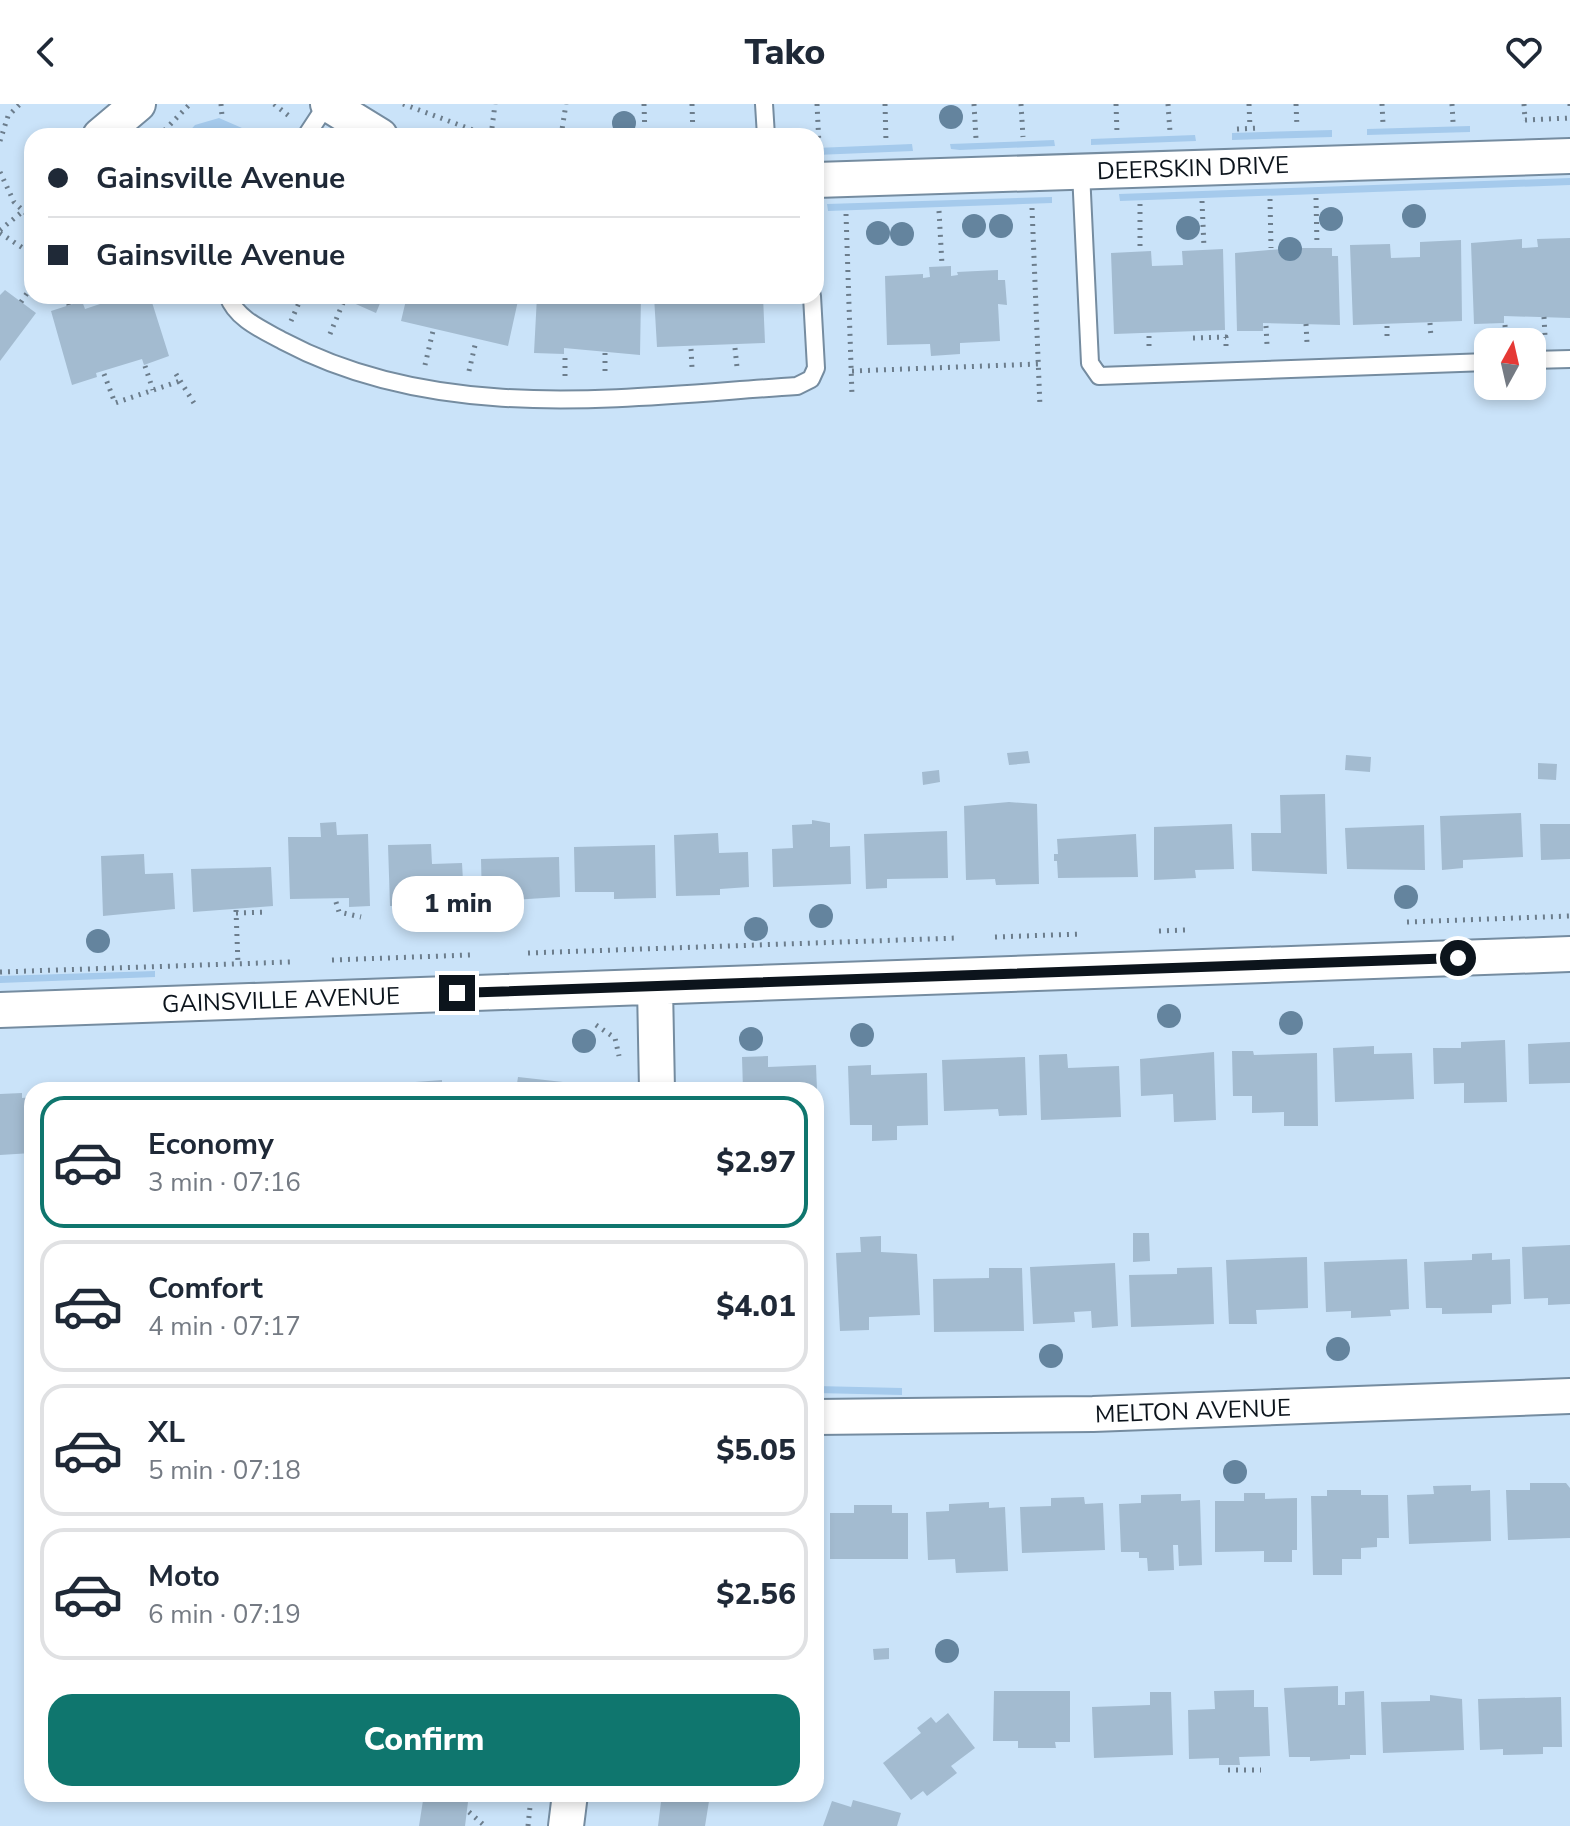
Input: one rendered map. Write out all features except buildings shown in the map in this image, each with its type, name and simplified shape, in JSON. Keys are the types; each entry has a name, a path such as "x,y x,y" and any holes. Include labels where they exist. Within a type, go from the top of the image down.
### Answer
{"street":[{"path":"110,128 138,104"},
{"path":"327,104 367,128"},
{"name":"DEERSKIN DRIVE","path":"824,180 1570,156"},
{"name":"GAINSVILLE AVENUE","path":"0,1010 1570,954"},
{"path":"655,987 657,1082"},
{"name":"MELTON AVENUE","path":"824,1417 1093,1414 1570,1396"},
{"path":"566,1826 569,1802"}],"lane":[{"path":"311,128 327,104"},
{"path":"764,104 766,128"},
{"path":"1081,172 1090,363 1092,371 1099,376 1474,363"},
{"path":"233,304 240,314 258,327 320,360 419,390 504,399 797,386 811,379 816,368 812,304"},
{"path":"1546,360 1570,359"}],"path":[{"path":"0,141 8,116 20,104"},
{"path":"167,128 190,104"},
{"path":"221,104 222,116"},
{"path":"403,104 464,128"},
{"path":"491,128 495,104"},
{"path":"562,128 566,104"},
{"path":"644,104 645,128"},
{"path":"692,104 693,128"},
{"path":"817,104 818,128"},
{"path":"885,104 886,142"},
{"path":"974,104 976,139"},
{"path":"1021,104 1023,137"},
{"path":"1116,104 1117,133"},
{"path":"1168,104 1170,132"},
{"path":"1249,104 1250,128"},
{"path":"1296,104 1297,127"},
{"path":"1382,104 1383,124"},
{"path":"1452,104 1453,122"},
{"path":"1524,104 1525,120"},
{"path":"1570,104 1570,111"},
{"path":"0,172 22,212 0,232 24,248"},
{"path":"1316,198 1317,246"},
{"path":"1270,199 1271,248"},
{"path":"1202,201 1204,248"},
{"path":"1140,204 1140,250"},
{"path":"1032,208 1040,407"},
{"path":"939,211 942,265"},
{"path":"846,214 852,396"},
{"path":"21,302 24,298"},
{"path":"320,360 343,304"},
{"path":"948,356 948,366"},
{"path":"852,371 1038,364"},
{"path":"145,366 153,390"},
{"path":"104,374 115,403 180,381"},
{"path":"176,374 197,408"},
{"path":"336,902 339,912 361,917"},
{"path":"238,964 236,911 266,912"},
{"path":"1392,923 1570,916"},
{"path":"1155,931 1196,930"},
{"path":"992,937 1088,934"},
{"path":"513,954 963,938"},
{"path":"322,961 485,955"},
{"path":"0,972 295,962"},
{"path":"1228,1770 1261,1770"},
{"path":"469,1812 485,1826"}],"shaded area":[{"path":"219,118 242,128 192,128"},
{"path":"1470,126 1470,132 1367,135 1367,129"},
{"path":"1332,130 1332,137 1232,140 1232,133"},
{"path":"1195,135 1196,141 1091,145 1091,139"},
{"path":"1054,140 1055,146 960,150 951,149 950,144"},
{"path":"912,144 913,151 824,155 824,148"},
{"path":"1570,178 1570,185 1120,201 1119,194"},
{"path":"1052,197 1052,203 828,211 827,204"},
{"path":"155,971 155,977 0,983 0,976"},
{"path":"824,1386 902,1388 902,1395 824,1393"}],"route":[{"path":"457,993 1458,958"}]}
